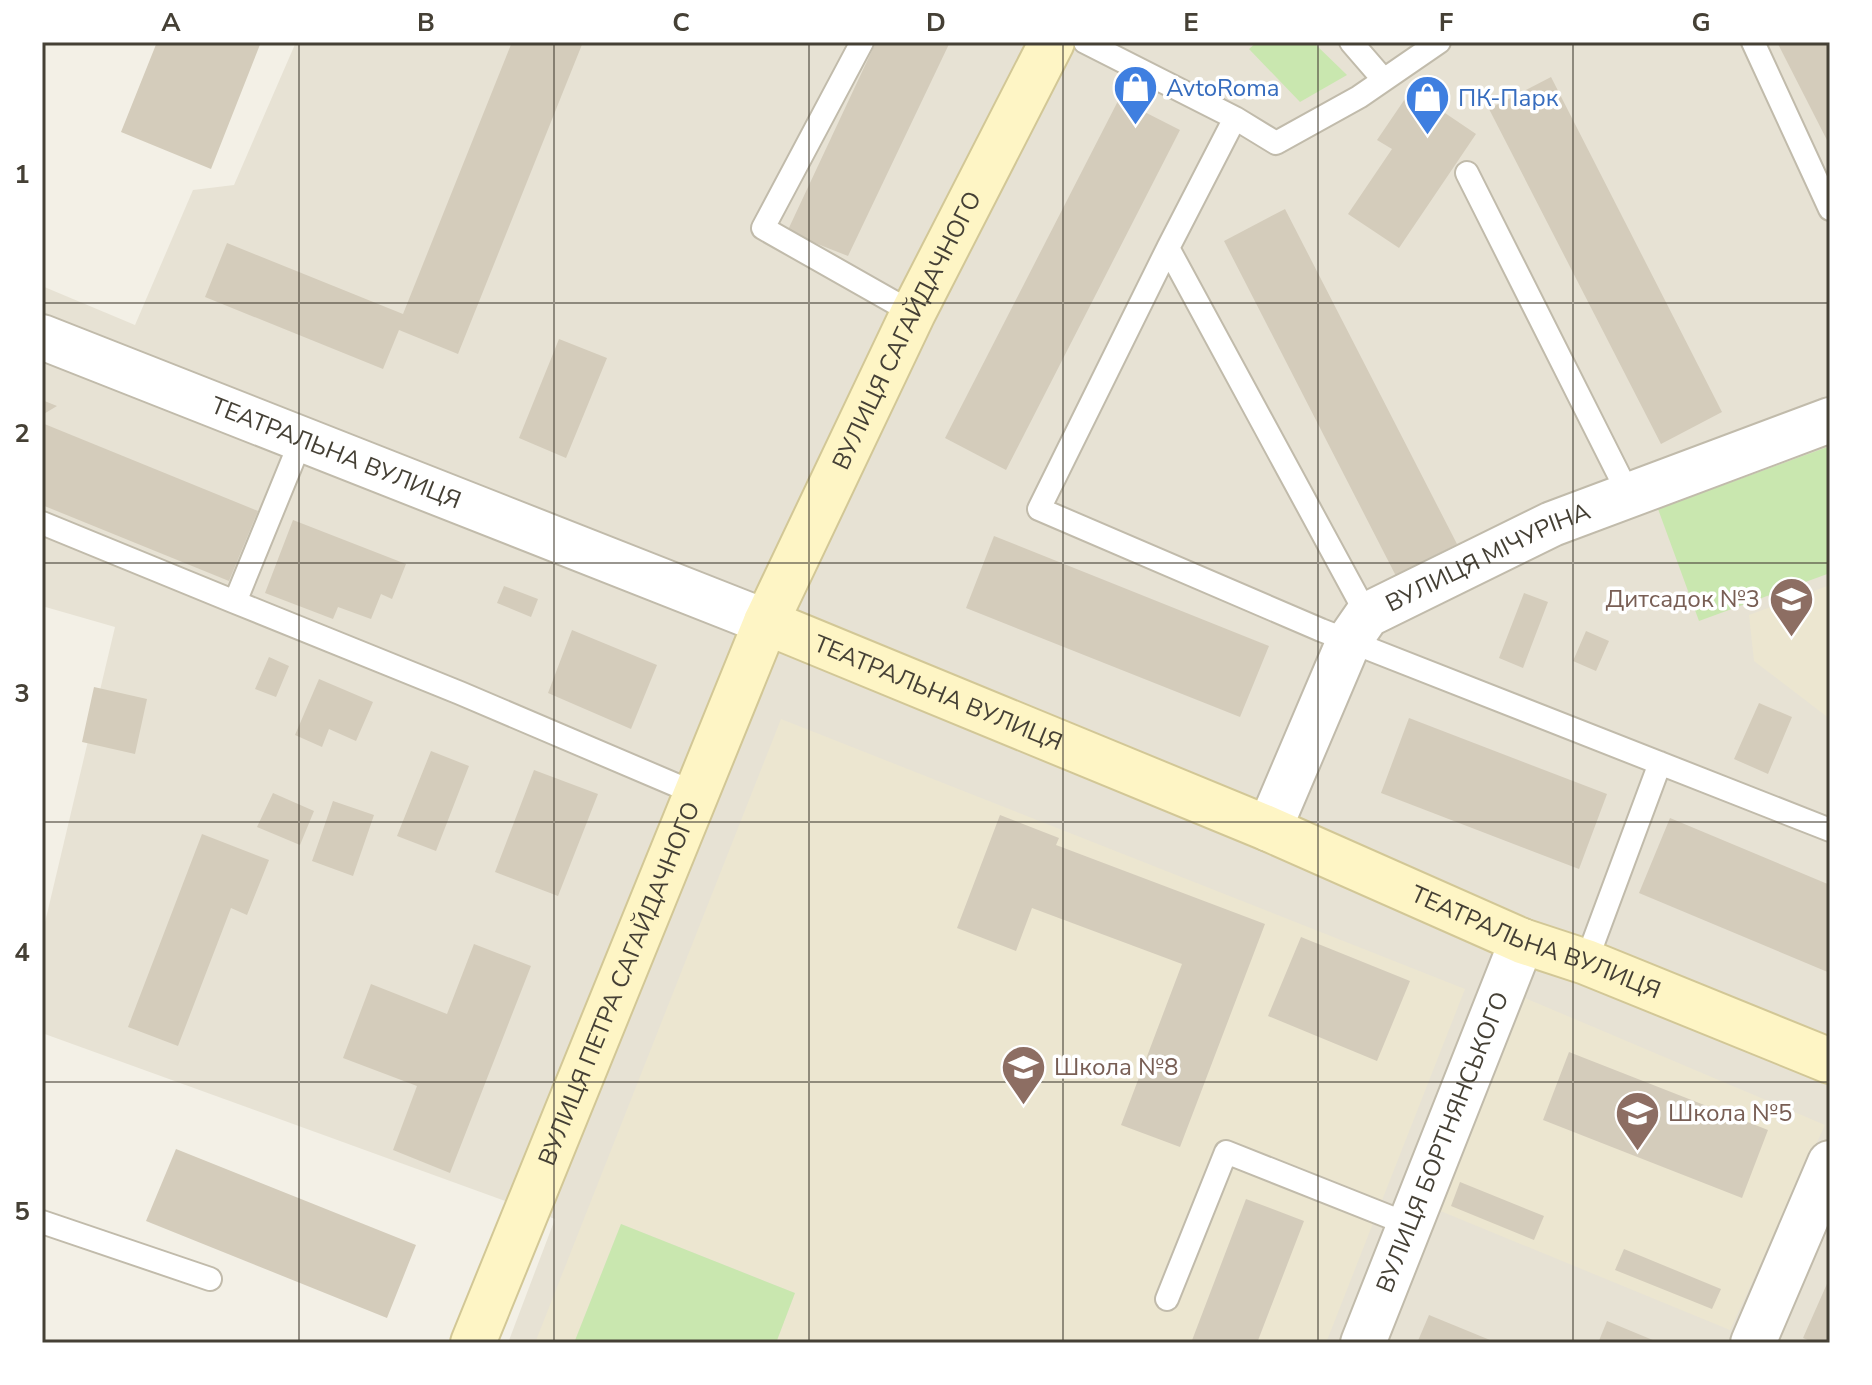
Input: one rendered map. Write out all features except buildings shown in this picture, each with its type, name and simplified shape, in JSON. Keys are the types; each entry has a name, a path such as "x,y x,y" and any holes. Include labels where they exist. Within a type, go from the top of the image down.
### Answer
{"main road":[{"name":"ВУЛИЦЯ САГАЙДАЧНОГО","path":"766,622 913,313 1052,42"},
{"path":"804,543 806,589 823,626 847,656"},
{"name":"ТЕАТРАЛЬНА ВУЛИЦЯ","path":"766,622 1269,829 1522,941 1586,962 1830,1061"},
{"name":"ВУЛИЦЯ ПЕТРА САГАЙДАЧНОГО","path":"473,1343 766,622"}],"street":[{"name":"ТЕАТРАЛЬНА ВУЛИЦЯ","path":"42,337 766,622"},
{"name":"ВУЛИЦЯ МІЧУРІНА","path":"1358,628 1552,524 1830,420"},
{"path":"1269,829 1358,628"},
{"name":"ВУЛИЦЯ БОРТНЯНСЬКОГО","path":"1363,1343 1522,941"},
{"path":"1753,1343 1830,1163"}],"lane":[{"path":"862,42 763,228 913,313"},
{"path":"1085,42 1235,118 1276,143 1359,97 1439,42"},
{"path":"1351,42 1383,79"},
{"path":"1753,42 1830,209"},
{"path":"1235,118 1039,509 1358,628 1660,763 1830,830"},
{"path":"1467,173 1629,495"},
{"path":"1168,248 1358,628"},
{"path":"235,602 302,438"},
{"path":"42,523 460,693 697,794"},
{"path":"1586,962 1660,763"},
{"path":"1167,1299 1226,1152 1410,1225"},
{"path":"42,1222 210,1279"}],"shaded area":[{"path":"296,42 1830,42 1830,1343 508,1343 555,1219 42,1033 42,935 115,627 42,606 42,286 135,325 193,190 234,185"},
{"name":"Дитсадок №3","path":"1830,585 1830,719 1754,661 1749,615"},
{"name":"Школа №8","path":"781,719 1465,989 1326,1343 776,1343 795,1293 621,1224 574,1343 535,1343"},
{"name":"Школа №5","path":"1525,998 1825,1125 1730,1330 1438,1210"}],"green space":[{"path":"1257,42 1313,42 1347,75 1300,102 1249,49"},
{"path":"1830,446 1830,573 1699,621 1658,509"},
{"path":"621,1224 795,1293 776,1343 574,1343"}],"place":[{"name":"AvtoRoma","path":"1135,127"},
{"name":"ПК-Парк","path":"1427,137"},
{"name":"Дитсадок №3","path":"1791,638"},
{"name":"Школа №8","path":"1023,1106"},
{"name":"Школа №5","path":"1637,1152"}]}
